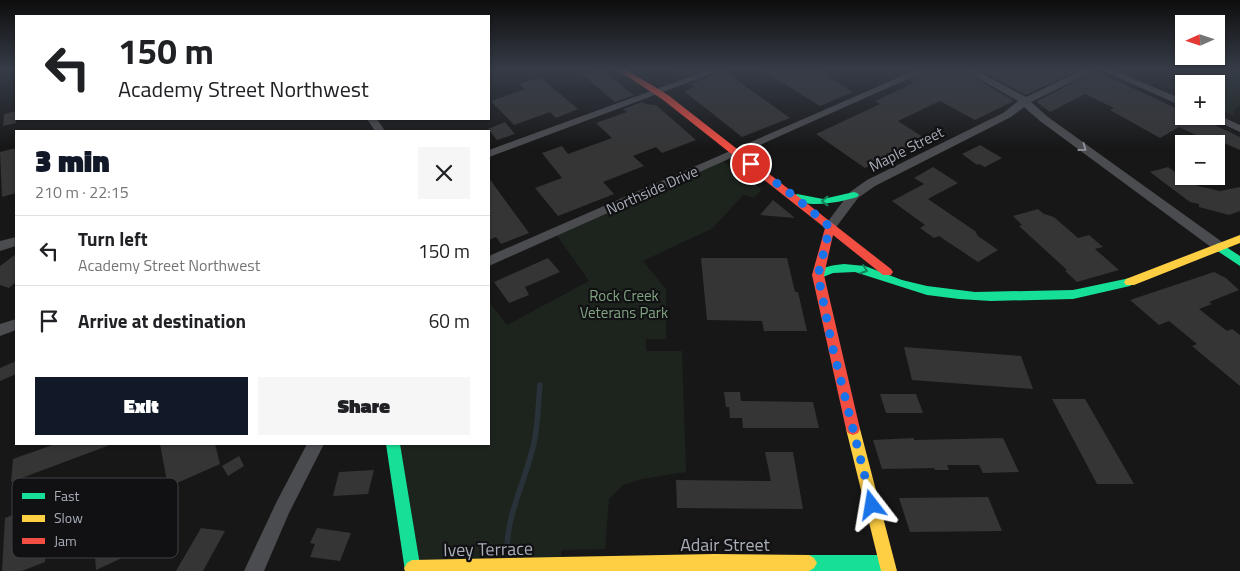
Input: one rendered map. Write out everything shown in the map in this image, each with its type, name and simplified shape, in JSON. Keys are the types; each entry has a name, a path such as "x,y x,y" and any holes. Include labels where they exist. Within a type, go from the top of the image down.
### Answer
{"street":[{"path":"490,154 643,96"},
{"path":"661,96 795,197 883,269 909,286"},
{"name":"Northside Drive","path":"490,261 864,96"},
{"path":"1018,96 1044,119 1240,262"},
{"name":"Maple Street","path":"830,227 854,195 887,174 1008,114 1036,96"},
{"path":"1008,114 1023,113 1044,119"},
{"path":"1225,122 1240,129"},
{"path":"795,197 823,202 854,195"},
{"path":"830,227 818,275 844,395 888,567"},
{"path":"818,275 830,269 846,266 859,268 938,294 1002,298 1076,294 1131,282 1240,239"},
{"path":"0,246 15,241"},
{"path":"0,330 15,324"},
{"path":"254,571 283,507 315,445"},
{"name":"Ivey Terrace","path":"393,445 412,569 564,565"},
{"name":"Adair Street","path":"564,565 888,567"}],"green space":[{"path":"1225,96 1240,96 1240,105 1234,110 1234,116 1225,112"},
{"name":"Rock Creek Veterans Park","path":"721,160 762,189 754,198 743,195 713,228 643,261 666,289 666,339 646,339 646,351 682,351 686,472 642,479 623,485 609,499 605,549 561,550 561,571 413,571 395,470 393,445 490,445 490,303 507,325 589,281 555,233"}],"building":[{"path":"506,96 562,96 578,109 556,118 550,112 514,125 491,101"},
{"path":"607,96 632,96 615,102"},
{"path":"690,96 759,96 790,118 742,137"},
{"path":"803,96 844,96 820,106"},
{"path":"887,96 1005,96 1014,101 975,120 940,101 898,121 926,139 865,168 816,134 880,104 875,101"},
{"path":"1048,96 1082,96 1050,112 1037,101"},
{"path":"1088,96 1149,96 1175,108 1175,125 1215,125 1240,137 1240,150 1225,143 1225,135 1196,135 1179,127 1160,138 1110,110 1114,108"},
{"path":"642,102 656,105 696,140 662,153 656,147 633,156 644,166 603,182 614,194 558,216 535,188 562,178 542,153 562,146 568,154 612,138 596,123 627,112 623,109"},
{"path":"15,111 16,123 3,126 4,114"},
{"path":"505,122 515,134 497,140 488,129"},
{"path":"980,145 1002,158 985,167 977,165 962,154"},
{"path":"15,148 15,193 2,197 0,152"},
{"path":"933,167 958,183 928,199 975,231 978,236 998,250 978,262 939,236 934,238 920,228 925,225 892,201 924,184 914,178"},
{"path":"1168,167 1175,172 1175,185 1196,185 1220,191 1240,187 1240,211 1229,215 1199,207 1199,204 1190,202 1150,172"},
{"path":"490,179 529,233 501,244 496,237 490,240"},
{"path":"773,200 795,218 760,215"},
{"path":"1038,209 1044,214 1054,217 1078,238 1089,235 1103,247 1095,249 1119,270 1077,282 1065,271 1067,270 1019,226 1022,225 1013,216"},
{"path":"15,255 15,283 9,288 0,285 0,266"},
{"path":"548,258 560,272 525,287 529,295 509,303 494,282"},
{"path":"701,258 787,258 795,292 798,292 807,331 764,331 762,321 707,320"},
{"path":"1214,272 1226,278 1239,290 1209,302 1212,304 1199,309 1227,331 1232,329 1240,335 1240,386 1192,346 1197,344 1169,321 1159,325 1130,300"},
{"path":"904,347 1021,356 1033,389 912,380"},
{"path":"15,361 15,374 0,381 0,368"},
{"path":"724,392 740,392 741,401 813,402 819,428 743,428 742,418 730,418"},
{"path":"880,394 916,394 923,413 886,413"},
{"path":"1052,399 1085,399 1134,484 1097,484"},
{"path":"914,438 914,440 1003,438 1019,472 983,473 979,465 947,465 949,470 935,470 934,468 882,469 873,440"},
{"path":"52,445 110,445 22,478 12,478 11,482 13,459"},
{"path":"160,445 215,445 220,464 178,483 178,478 166,478"},
{"path":"765,452 793,452 803,509 677,508 676,480 771,481"},
{"path":"239,456 244,466 228,476 222,466"},
{"path":"374,470 368,494 333,496 339,472"},
{"path":"988,497 1002,531 910,532 899,498"},
{"path":"12,515 12,558 45,558 45,562 22,571 2,571 5,518"},
{"path":"201,528 225,531 203,571 176,571"},
{"path":"317,528 351,533 340,561 310,557 315,544 310,543"},
{"path":"95,558 122,558 96,570"}],"waterway":[{"path":"507,545 514,508 535,440 540,385"}],"traffic: fast":[{"path":"797,197 823,202 854,195"},
{"path":"1220,247 1240,262"},
{"path":"818,275 844,267 855,268 927,291 991,297 1073,295 1130,282"},
{"path":"393,445 413,571"},
{"path":"809,563 886,563"}],"traffic: slow":[{"path":"1130,282 1240,239"},
{"path":"853,429 889,571"},
{"path":"412,568 714,562 809,563"}],"traffic: jam":[{"path":"663,96 887,272"},
{"path":"830,227 818,275 853,429"}],"route":[{"path":"751,164 795,197 830,227 818,275 832,345 872,505"}]}
